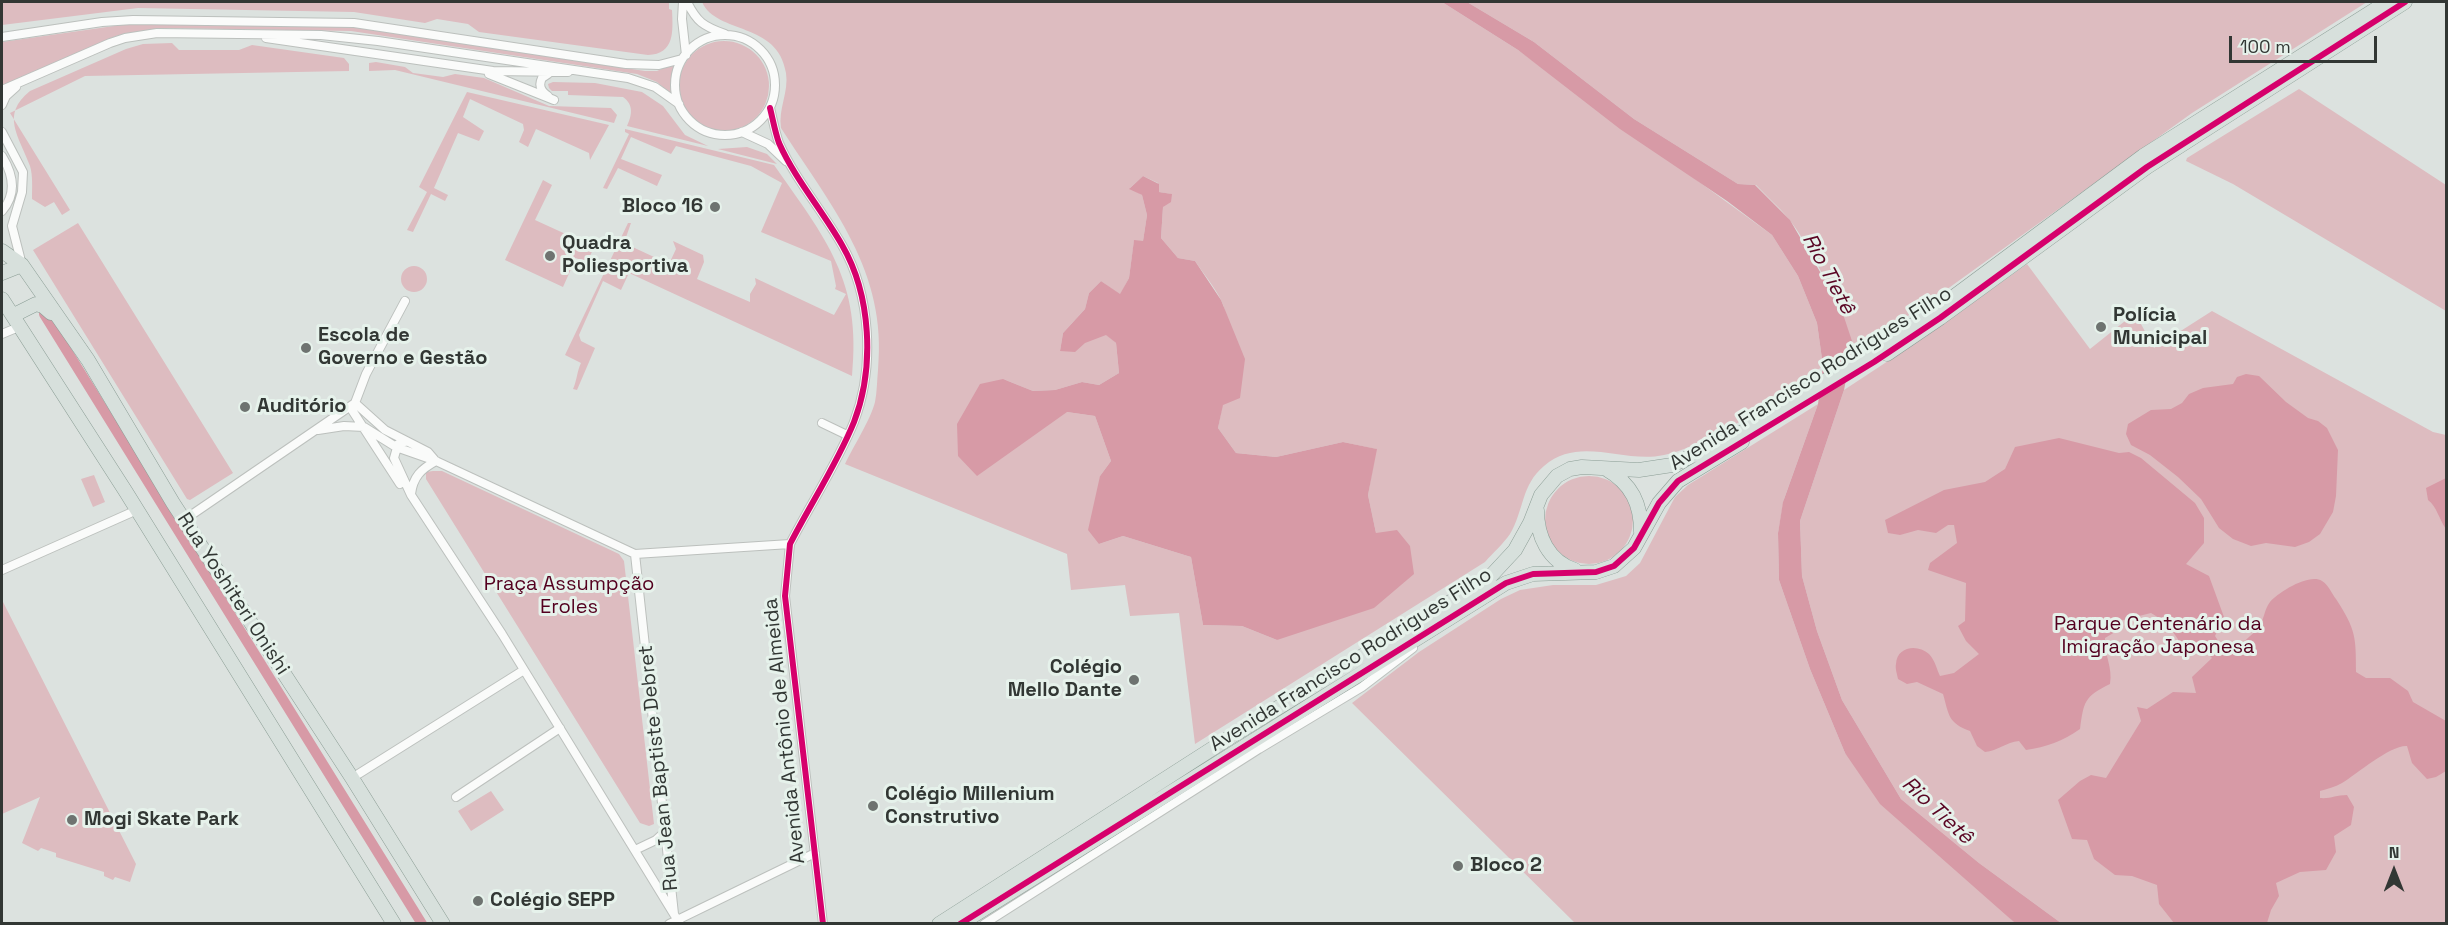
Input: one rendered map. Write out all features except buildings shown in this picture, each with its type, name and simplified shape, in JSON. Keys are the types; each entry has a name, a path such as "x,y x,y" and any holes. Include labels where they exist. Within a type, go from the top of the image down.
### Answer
{"main road":[{"name":"Avenida Francisco Rodrigues Filho","path":"1872,358 2144,156 2387,2"},
{"name":"Avenida Francisco Rodrigues Filho","path":"960,924 1506,583 1533,574 1596,572 1614,566 1626,557 1659,503 1678,481 1799,403 1941,318 2155,162 2405,2"},
{"name":"Rua Yoshiteri Onishi","path":"2,251 22,265 62,322 184,520 352,778 443,924"},
{"path":"2,273 22,265"},
{"name":"Rua Yoshiteri Onishi","path":"2,299 137,510 394,924"},
{"path":"17,320 23,309 39,305 62,322"},
{"name":"Avenida Francisco Rodrigues Filho","path":"939,924 1242,730 1488,579 1515,550 1538,507 1541,495 1557,476 1576,468 1639,470 1672,465 1738,435 1799,403"},
{"path":"1604,468 1626,483 1634,494 1639,505 1641,535"},
{"path":"1538,507 1539,534 1544,544 1561,563 1583,572"}],"street":[{"name":"Avenida Antônio de Almeida","path":"685,2 700,23 744,39 766,56 775,82 770,108 779,143 853,265 864,306 866,345 863,393 854,422 790,544 785,596 823,924"},
{"name":"Avenida Antônio de Almeida","path":"685,2 682,19 684,57 675,80 679,104 686,117 698,127 712,133 727,135 742,132 768,144 792,167"},
{"path":"2,37 102,22 133,20 328,21 626,64 659,65 684,57 706,39 731,36"},
{"path":"2,90 125,38 157,33 321,35 378,41 642,81 679,104"},
{"path":"239,34 469,68 552,73 587,72"},
{"path":"469,68 508,80 554,100 542,91 540,86 542,78 552,73"},
{"path":"2,105 12,90 32,78"},
{"path":"742,132 763,118 770,108"},
{"path":"2,132 23,172 22,192 12,226 22,265"},
{"path":"2,156 13,182 11,194 2,211"},
{"path":"184,520 352,405 405,301"},
{"path":"2,334 17,320"},
{"path":"352,405 403,489 411,495"},
{"path":"352,405 385,430 428,452 436,461"},
{"path":"822,423 847,435"},
{"path":"318,430 344,426 364,427 396,447 436,461 635,554 790,544"},
{"path":"405,442 398,444 394,458 411,495 524,670 635,850 675,920 815,853"},
{"path":"411,495 412,483 419,473 436,461"},
{"path":"2,570 137,510"},
{"name":"Rua Jean Baptiste Debret","path":"635,554 667,830 675,920"},
{"path":"984,924 1259,749 1362,687 1485,596"},
{"path":"352,778 524,670"},
{"path":"456,797 560,728"},
{"path":"635,850 656,840 667,830"}],"green space":[{"path":"2,2 669,2 669,9 672,10 672,33 668,46 657,54 648,55 479,32 468,24 437,19 425,23 354,12 138,8 2,25"},
{"path":"702,2 1442,2 1518,50 1772,235 1798,276 1817,323 1823,366 1746,418 1682,450 1649,457 1587,451 1572,452 1558,457 1544,466 1531,481 1510,534 1485,562 1195,744 1179,613 1130,616 1125,585 1071,590 1067,554 845,464 870,416 876,394 879,334 874,301 865,270 836,213 781,128 780,121 787,80 781,56 760,36 720,20","holes":["1143,176 1158,183 1159,192 1171,194 1163,207 1161,238 1178,258 1195,261 1221,300 1225,312 1227,362 1218,428 1236,453 1276,457 1343,442 1376,449 1368,495 1376,533 1277,640 1242,626 1203,625 1191,557 1123,536 1099,544 1100,476 1111,461 1095,416 1067,412 1003,379 1033,391 1055,390 1082,382 1099,385 1119,373 1116,343 1106,334 1060,351 1063,333 1085,309 1089,293 1101,281 1120,295 1129,278 1134,241 1143,241 1147,215 1142,195 1130,188"]},
{"path":"1467,2 2367,2 2192,113 1925,305 1852,351 1846,323 1805,243 1788,218 1756,185 1738,184 1634,119 1534,42"},
{"path":"143,24 352,27 645,71 657,71 675,63 670,85 671,94 657,82 637,74 351,31 160,28 116,36 2,86 2,42"},
{"path":"724,41 741,44 756,54 766,69 769,86 766,103 756,118 741,128 724,131 707,128 692,118 682,103 679,86 682,69 692,54 707,44"},
{"path":"172,43 179,50 239,50 252,45 344,58 349,64 349,71 85,76 15,110 30,91 126,49 143,44"},
{"path":"369,63 405,67 413,73 443,77 455,74 484,78 549,106 611,108 617,115 614,123 395,70 369,71"},
{"path":"553,82 595,83 642,92 663,106 685,135 708,146 627,126 631,110 629,103 623,97 568,95 568,91 552,91 548,84"},
{"path":"2299,89 2446,185 2446,311 2233,184 2186,161 2187,158"},
{"path":"467,92 609,125 590,160 589,153 536,129 528,147 519,142 524,130 523,124 470,99 463,117 484,131 479,141 458,133 434,188 448,195 445,201 431,194 413,232 407,230 427,192 419,187"},
{"path":"14,120 70,210 62,215 54,202 45,207 32,199 31,170 17,135"},
{"path":"625,129 774,165 824,239 845,287 854,343 852,376 629,273 621,290 603,281 579,335 581,341 595,348 577,390 573,389 581,363 565,355 628,223 631,223 624,243 669,264 676,249 673,241 703,255 704,262 697,279 750,302 750,294 756,284 755,278 834,315 846,294 835,289 831,261 761,232 782,183 751,166 676,146 671,154 631,137 621,159 662,175 657,186 618,168 607,189 603,188 629,134 625,132"},
{"path":"747,147 767,154 777,164 718,149"},
{"path":"543,180 552,185 535,220 594,247 587,263 576,258 563,287 505,260"},
{"path":"78,223 233,473 190,500 187,499 33,250"},
{"name":"Parque Centenário da Imigração Japonesa","path":"2027,264 2090,349 2135,313 2154,348 2212,311 2433,432 2446,435 2446,923 2061,923 1979,863 1901,799 1842,700 1817,631 1802,576 1800,521 1844,390 1923,338"},
{"path":"414,266 423,270 427,279 423,288 414,292 405,288 401,279 405,270"},
{"path":"1818,404 1784,499 1778,533 1779,580 1810,669 1845,753 2015,923 1575,923 1352,703 1419,652 1501,599 1520,590 1553,585 1596,585 1626,576 1640,563 1675,497 1688,485"},
{"name":"Praça Assumpção Eroles","path":"442,471 619,554 624,561 654,824 649,826 640,823 426,479 426,472"},
{"path":"94,475 105,502 93,507 81,479"},
{"path":"1589,476 1614,483 1626,495 1633,520 1626,545 1614,557 1589,564 1564,557 1552,545 1545,520 1552,495 1564,483"},
{"path":"2,600 136,864 130,882 115,877 113,880 104,876 104,872 56,857 56,853 41,848 38,851 22,843 40,797 2,814"},
{"path":"491,791 504,810 471,831 458,811"}],"shaded area":[{"path":"1442,2 1467,2 1534,42 1634,119 1738,184 1755,185 1790,220 1841,308 1853,344 1844,390 1800,521 1802,576 1817,631 1842,700 1901,799 1979,863 2061,923 2015,923 1880,804 1845,753 1810,669 1779,580 1778,533 1783,502 1818,404 1823,366 1817,323 1798,276 1772,235 1727,201 1620,129 1518,50"},
{"path":"1143,176 1159,184 1159,192 1172,194 1171,202 1163,207 1161,238 1178,258 1195,261 1221,300 1245,359 1240,398 1223,405 1218,428 1236,453 1276,457 1343,442 1377,449 1368,495 1376,533 1397,530 1410,546 1414,574 1374,608 1277,640 1242,626 1203,625 1191,557 1123,536 1099,544 1088,530 1100,476 1111,461 1095,416 1067,412 977,476 958,456 957,424 980,384 1003,379 1033,391 1055,390 1082,382 1099,385 1119,373 1116,343 1106,335 1085,343 1075,352 1060,351 1063,333 1085,309 1089,293 1101,281 1120,294 1129,278 1134,240 1143,241 1147,215 1142,195 1129,189"},
{"path":"2246,374 2259,376 2286,402 2327,428 2338,450 2333,512 2320,534 2309,542 2295,547 2266,543 2251,546 2233,539 2219,528 2201,499 2150,455 2131,445 2126,434 2128,424 2151,410 2171,409 2182,403 2189,394 2203,388 2233,384 2237,377"},
{"path":"2059,438 2119,453 2129,452 2141,458 2195,503 2204,518 2204,543 2186,564 2209,576 2224,617 2215,636 2226,653 2233,653 2256,630 2274,598 2302,581 2316,579 2328,587 2351,626 2355,642 2356,672 2366,678 2390,678 2408,691 2413,702 2446,721 2446,771 2436,777 2427,779 2412,763 2407,746 2392,750 2342,783 2320,791 2320,798 2347,795 2354,807 2351,825 2334,836 2336,852 2326,870 2300,872 2276,883 2279,896 2267,923 2174,923 2159,904 2157,885 2132,876 2115,875 2094,859 2087,840 2072,839 2058,800 2080,781 2091,775 2106,778 2141,721 2137,707 2147,709 2173,692 2196,693 2192,677 2212,658 2203,648 2192,651 2183,648 2170,628 2156,616 2151,613 2119,621 2115,632 2105,638 2110,684 2087,701 2080,729 2061,740 2040,747 2026,750 2019,741 1985,752 1977,746 1970,731 1957,725 1950,717 1943,694 1917,682 1907,684 1898,679 1897,658 1900,653 1909,648 1919,649 1929,654 1940,676 1954,673 1979,654 1966,641 1958,626 1965,621 1966,583 1928,570 1930,563 1957,543 1954,525 1948,525 1936,533 1918,530 1900,535 1888,533 1885,520 1944,490 1985,482 2005,469 2015,447"},
{"path":"2446,478 2446,529 2434,506 2428,500 2426,488"}],"waterway":[{"path":"44,314 422,924"}],"cycle path":[{"path":"960,924 1506,583 1533,574 1596,572 1614,566 1634,548 1659,503 1678,481 1874,362 1940,318 2147,167 2405,2"},
{"path":"770,108 785,156 842,245 852,265 864,308 867,332 867,355 861,401 840,453 790,544 785,596 823,924"}],"place":[{"name":"Bloco 16","path":"715,207"},
{"name":"Quadra Poliesportiva","path":"550,256"},
{"name":"Polícia Municipal","path":"2101,327"},
{"name":"Escola de Governo e Gestão","path":"306,348"},
{"name":"Auditório","path":"245,407"},
{"name":"Colégio Mello Dante","path":"1134,680"},
{"name":"Colégio Millenium Construtivo","path":"873,806"},
{"name":"Mogi Skate Park","path":"72,820"},
{"name":"Bloco 2","path":"1458,866"},
{"name":"Colégio SEPP","path":"478,901"}],"water label":[{"name":"Rio Tietê","path":"1828,274"},
{"name":"Rio Tietê","path":"1937,811"}]}
